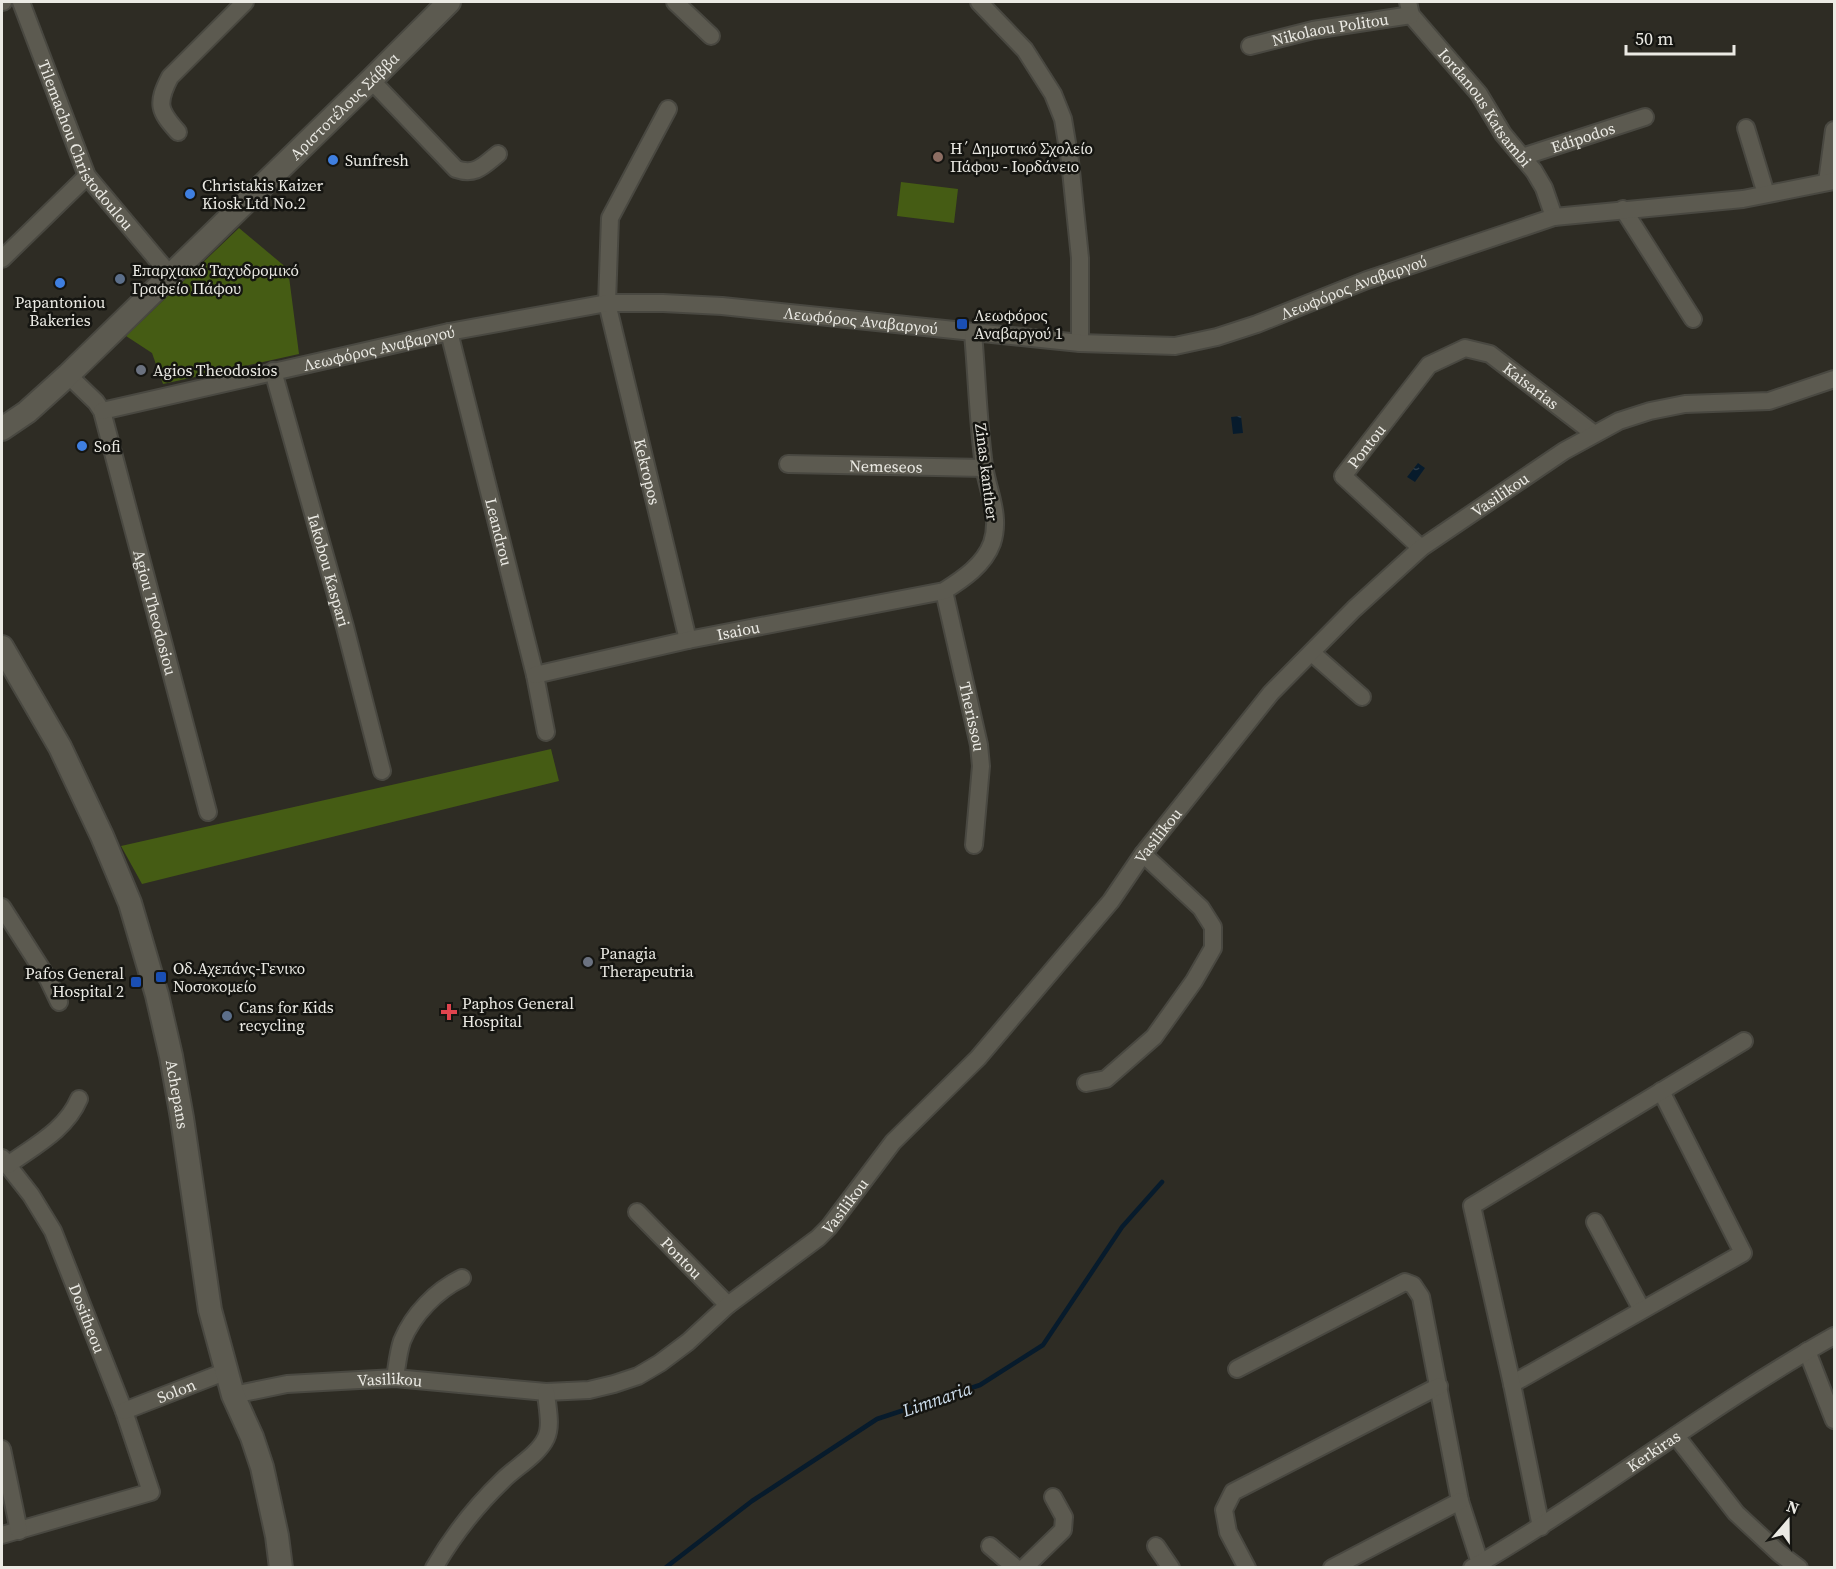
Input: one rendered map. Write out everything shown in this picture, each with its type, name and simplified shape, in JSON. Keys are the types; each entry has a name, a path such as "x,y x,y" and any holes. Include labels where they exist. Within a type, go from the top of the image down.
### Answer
{"street":[{"name":"Tilemachou Christodoulou","path":"21,2 87,176 171,276"},
{"path":"178,132 164,117 161,108 164,88 170,77 245,2"},
{"name":"Αριστοτέλους Σάββα","path":"2,429 27,412 68,375 448,2"},
{"path":"675,2 711,36"},
{"path":"979,2 1025,50 1053,94 1063,119 1070,161 1080,258 1080,342"},
{"name":"Nikolaou Politou","path":"1250,46 1409,8"},
{"name":"Iordanous Katsambi","path":"1409,8 1479,94 1503,134 1534,171 1544,188 1554,217"},
{"path":"371,80 456,169 472,172 480,169 498,154"},
{"name":"Kekropos","path":"668,109 610,218 607,303 688,640"},
{"name":"Edipodos","path":"1522,157 1645,117"},
{"path":"1746,128 1766,194"},
{"path":"1831,182 1834,130"},
{"path":"2,259 87,176"},
{"name":"Λεωφόρος Αναβαργού","path":"102,411 449,332 607,303 722,306 973,333 1080,342 1175,346 1217,337 1257,324 1367,280 1554,217 1743,199 1831,182"},
{"path":"1623,209 1692,319"},
{"name":"Leandrou","path":"449,332 535,675 546,732"},
{"name":"Zinas kanther","path":"944,591 967,577 983,558 992,543 995,522 994,508 984,468 973,333"},
{"name":"Kaisarias","path":"1465,348 1490,354 1593,433"},
{"name":"Pontou","path":"1421,548 1343,476 1430,365 1465,348"},
{"name":"Iakobou Kaspari","path":"273,371 345,627 382,771"},
{"path":"68,375 96,402 102,411"},
{"name":"Vasilikou","path":"232,1395 286,1384 395,1378 546,1392 589,1390 638,1376 688,1342 728,1305 818,1238 829,1227 893,1142 978,1058 1096,919 1143,854 1271,693 1354,609 1421,548 1483,504 1593,433 1619,421 1650,411 1685,404 1769,401 1834,379"},
{"name":"Agiou Theodosiou","path":"102,411 208,812"},
{"name":"Nemeseos","path":"788,464 984,468"},
{"name":"Isaiou","path":"535,675 688,640 944,591"},
{"name":"Therissou","path":"944,591 979,745 981,766 974,845"},
{"name":"Achepans","path":"2,647 60,747 98,826 130,903 157,995 171,1056 210,1310 232,1395 252,1437 262,1467 277,1536 281,1568"},
{"path":"1312,652 1362,697"},
{"path":"1086,1083 1106,1079 1154,1037 1194,981 1213,948 1213,927 1201,908 1143,854"},
{"path":"2,907 48,979 59,1002"},
{"path":"1541,1527 1472,1206 1744,1041"},
{"path":"1512,1384 1743,1253 1661,1091"},
{"path":"5,1161 62,1125 79,1099"},
{"name":"Dositheou","path":"5,1161 43,1212 53,1231 124,1411 151,1492 19,1531"},
{"name":"Pontou","path":"637,1212 728,1305"},
{"path":"1595,1222 1642,1310"},
{"path":"395,1378 401,1343 407,1331 437,1293 462,1278"},
{"path":"1237,1369 1405,1282 1413,1285 1421,1297 1460,1501 1476,1565"},
{"name":"Kerkiras","path":"1476,1565 1541,1527 1676,1436 1834,1336"},
{"path":"1807,1352 1834,1420"},
{"name":"Solon","path":"124,1411 227,1371"},
{"path":"1247,1568 1227,1532 1224,1510 1233,1492 1439,1386"},
{"path":"434,1568 451,1540 476,1509 502,1480 544,1442 549,1427 546,1392"},
{"path":"1676,1436 1736,1513 1779,1553 1799,1568"},
{"path":"2,1449 19,1531 2,1535"},
{"path":"1024,1568 1065,1526 1064,1517 1053,1497"},
{"path":"1332,1568 1460,1501"},
{"path":"990,1546 1016,1568"},
{"path":"1156,1546 1171,1568"}],"green space":[{"path":"901,182 958,189 954,223 897,216"},
{"path":"239,228 288,269 299,354 163,384 152,353 126,336"},
{"path":"551,749 559,781 142,884 121,846"}],"water":[{"path":"1241,416 1243,433 1233,434 1231,417"},
{"path":"1418,463 1425,468 1415,482 1407,477"}],"waterway":[{"name":"Limnaria","path":"665,1568 752,1501 877,1419 980,1385 1043,1345 1122,1227 1162,1182"}],"place":[{"name":"Η΄ Δημοτικό Σχολείο Πάφου - Ιορδάνειο","path":"938,157"},
{"name":"Sunfresh","path":"333,160"},
{"name":"Christakis Kaizer Kiosk Ltd No.2","path":"190,194"},
{"name":"Επαρχιακό Ταχυδρομικό Γραφείο Πάφου","path":"120,279"},
{"name":"Papantoniou Bakeries","path":"60,283"},
{"name":"Λεωφόρος Αναβαργού 1","path":"962,324"},
{"name":"Agios Theodosios","path":"141,370"},
{"name":"Sofi","path":"82,446"},
{"name":"Panagia Therapeutria","path":"588,962"},
{"name":"Οδ.Αχεπάνς-Γενικο Νοσοκομείο","path":"161,977"},
{"name":"Pafos General Hospital 2","path":"136,982"},
{"name":"Paphos General Hospital","path":"449,1012"},
{"name":"Cans for Kids recycling","path":"227,1016"}]}
